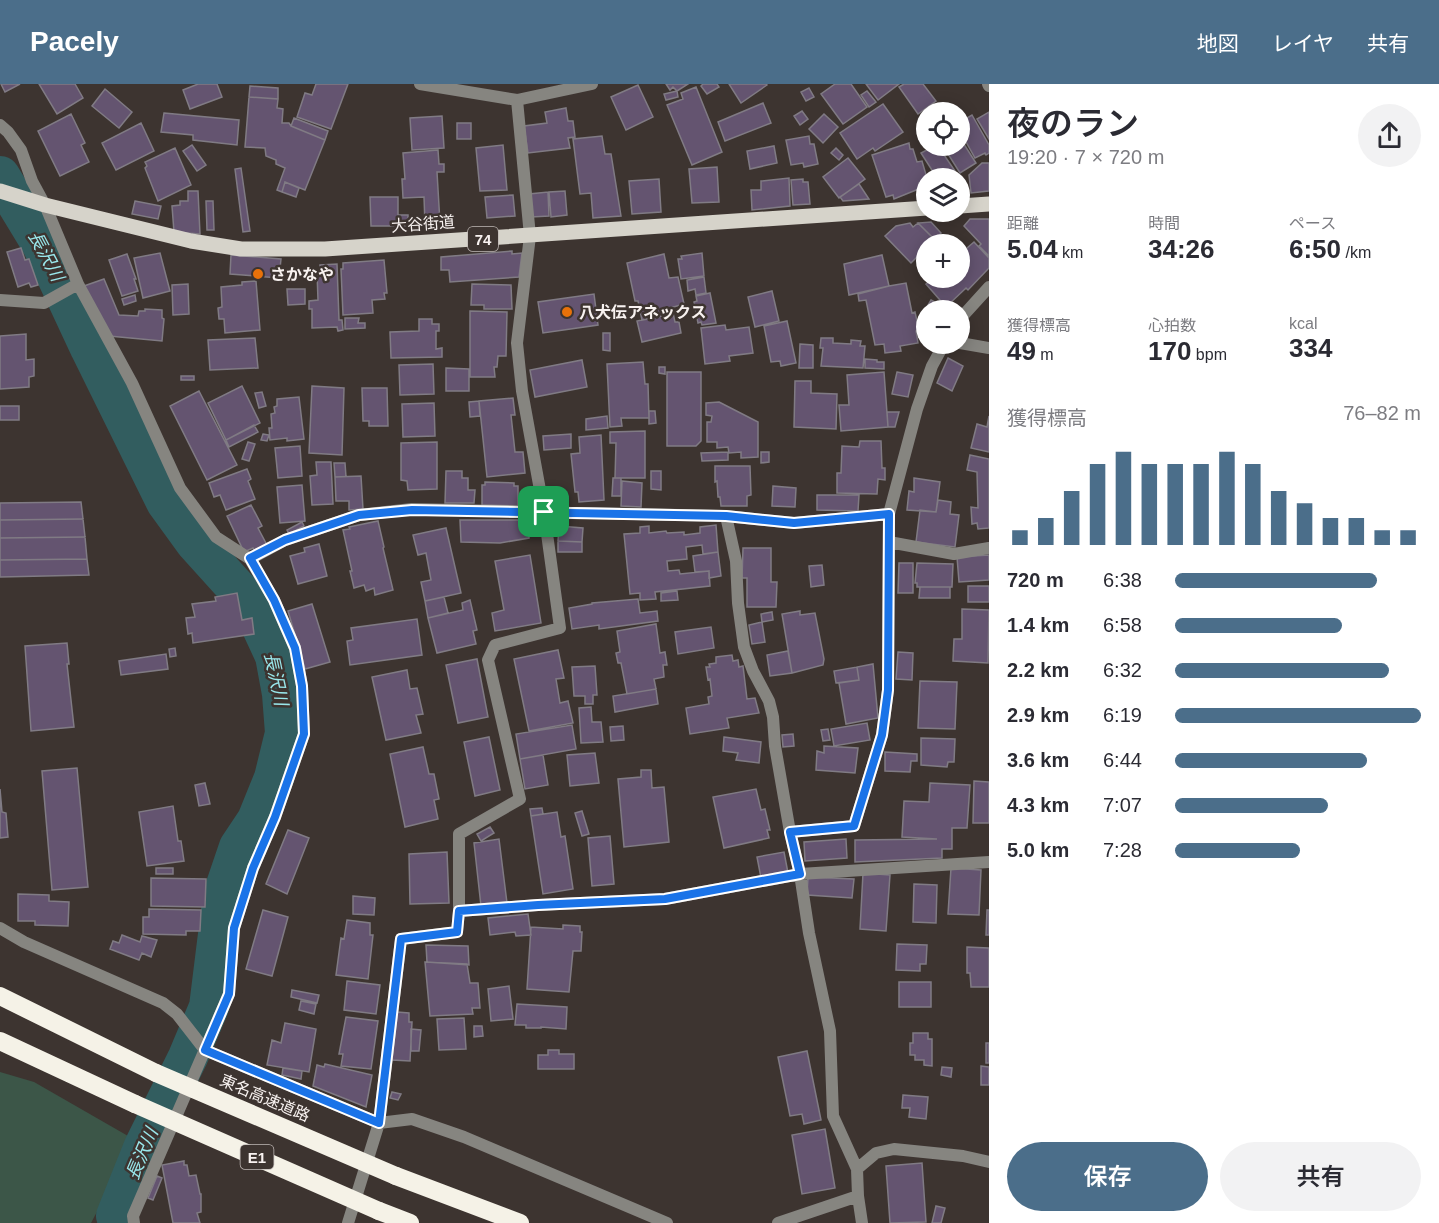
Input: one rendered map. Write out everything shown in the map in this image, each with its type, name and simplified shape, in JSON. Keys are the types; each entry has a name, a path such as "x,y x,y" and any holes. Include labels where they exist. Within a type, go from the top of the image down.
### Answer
{"highway":[{"name":"東名高速道路","path":"0,996 156,1073 396,1176 520,1223"},
{"name":"E1","path":"0,1041 135,1104 410,1223"}],"main road":[{"name":"大谷街道","path":"0,191 191,241 241,249 325,249 916,209"},
{"path":"970,205 989,204"}],"street":[{"path":"420,84 517,100 592,84"},
{"path":"348,1223 379,1123 401,939 457,932 459,834 520,799 488,660 495,645 560,628 544,512 522,391 516,343 530,236 517,100"},
{"path":"0,125 21,150 32,181 77,284 132,383 180,488 216,537 250,558 274,600 295,648 302,686 304,734 275,817 250,878 234,928 229,994 132,1220"},
{"path":"0,300 44,303 77,284"},
{"path":"970,308 989,287"},
{"path":"970,345 989,348"},
{"path":"790,832 854,826 882,735 888,690 889,514 917,409 939,354"},
{"path":"250,558 285,540 359,515 412,510 726,516 794,523 889,514"},
{"path":"726,516 736,561 738,603 744,647 753,671 769,701 773,717 775,746 790,832 830,1031 833,1116 857,1169 862,1223"},
{"path":"889,542 954,554 989,548"},
{"path":"459,911 665,899 800,874 989,862"},
{"path":"0,928 24,942 163,1003 177,1014 205,1050 379,1123 412,1119 464,1137 667,1223"},
{"path":"857,1169 876,1153 894,1149 963,1156 989,1162"},
{"path":"778,1223 858,1196"}],"green space":[{"path":"0,1072 34,1082 135,1140 91,1223 0,1223"}],"building":[{"path":"1,84 20,84 5,92"},
{"path":"39,84 75,84 83,98 57,114"},
{"path":"198,84 217,84 222,97 190,109 183,90"},
{"path":"316,84 348,84 331,129 297,117 305,93 312,95"},
{"path":"666,84 688,84 677,91 673,87 670,90"},
{"path":"717,84 719,87 707,94 701,86"},
{"path":"729,84 766,84 767,85 741,103"},
{"path":"835,84 851,84 867,107 843,124 821,94"},
{"path":"866,84 899,84 878,100"},
{"path":"904,84 923,84 936,101 916,102 916,111 899,87"},
{"path":"638,85 653,117 626,130 611,97"},
{"path":"250,86 278,88 278,99 249,97"},
{"path":"696,87 722,152 692,165 667,105 683,99 681,93"},
{"path":"809,88 814,97 806,101 801,92"},
{"path":"105,89 132,112 119,128 92,106"},
{"path":"677,91 678,97 666,100 664,94"},
{"path":"867,91 876,102 869,107 861,95"},
{"path":"249,97 278,99 277,108 283,109 282,123 289,123 291,126 325,140 305,190 285,182 282,192 277,190 285,168 276,164 276,160 266,156 265,148 245,147"},
{"path":"763,103 771,123 725,141 718,122"},
{"path":"883,104 903,132 875,151 873,148 857,159 840,133"},
{"path":"566,108 568,121 573,121 575,137 568,138 570,148 528,153 524,126 547,123 545,112"},
{"path":"802,111 808,119 800,125 794,116"},
{"path":"989,112 989,139 977,119"},
{"path":"164,113 239,120 237,145 193,140 193,135 161,132"},
{"path":"71,114 85,143 81,145 89,162 60,176 38,131"},
{"path":"824,114 838,127 823,143 809,129"},
{"path":"972,115 989,145 989,153 975,158 970,149 970,116"},
{"path":"442,116 444,148 412,150 410,118"},
{"path":"294,118 328,131 325,140 291,126"},
{"path":"141,123 154,151 116,170 102,143"},
{"path":"457,123 471,123 471,139 457,139"},
{"path":"602,136 605,154 611,154 621,216 593,218 591,193 580,194 573,139"},
{"path":"809,136 810,144 814,144 818,164 804,167 803,163 791,165 786,140"},
{"path":"909,143 917,162 922,161 924,168 916,168 916,190 894,199 893,195 886,197 872,155"},
{"path":"192,145 206,165 197,171 183,151"},
{"path":"503,145 507,190 480,191 476,148"},
{"path":"774,146 777,163 750,169 747,151"},
{"path":"175,148 191,185 158,201 145,168 147,166 145,162"},
{"path":"836,148 843,155 839,160 831,153"},
{"path":"438,150 439,164 444,164 444,172 437,172 440,223 425,224 424,197 403,198 402,179 405,179 403,153"},
{"path":"970,154 976,163 968,168 957,168 949,156 970,156"},
{"path":"923,156 945,156 953,168 931,168"},
{"path":"848,158 865,179 839,198 823,177"},
{"path":"982,163 989,163 989,191 971,193 970,174"},
{"path":"717,167 719,202 692,203 689,169"},
{"path":"241,168 250,231 243,232 235,169"},
{"path":"789,178 790,206 752,210 751,190 761,190 761,181"},
{"path":"659,179 661,212 632,214 629,181"},
{"path":"803,179 803,182 808,182 810,204 793,205 791,180"},
{"path":"285,182 299,188 296,197 282,192"},
{"path":"859,184 869,199 843,201 840,197"},
{"path":"188,191 198,191 200,234 174,232 172,206 180,205 180,201 188,201"},
{"path":"565,191 567,215 551,217 549,192"},
{"path":"548,192 549,216 531,217 529,194"},
{"path":"513,195 515,216 487,218 485,197"},
{"path":"370,197 398,197 398,215 408,215 408,226 371,226"},
{"path":"135,201 161,206 158,219 132,214"},
{"path":"206,201 213,201 214,230 207,230"},
{"path":"970,219 989,219 989,256 979,246 981,244 964,226 970,222"},
{"path":"931,222 941,233 929,234 918,223"},
{"path":"910,223 913,227 918,223 929,234 916,234 916,258 911,263 885,236 896,226"},
{"path":"974,242 989,258 989,268 970,288 970,245"},
{"path":"21,248 25,260 29,259 38,285 31,287 29,283 18,287 7,252"},
{"path":"512,251 512,254 522,253 519,277 450,282 449,270 441,270 441,257"},
{"path":"160,253 170,291 143,298 134,258"},
{"path":"702,253 704,276 681,279 678,259 682,259 681,256"},
{"path":"127,254 138,291 122,296 109,260"},
{"path":"664,254 669,278 678,277 684,304 670,308 672,314 642,320 638,301 635,301 627,263"},
{"path":"231,255 281,259 279,278 230,274"},
{"path":"882,255 889,286 849,295 844,264"},
{"path":"384,260 387,293 384,293 385,299 372,300 373,313 343,315 341,269 343,269 343,263"},
{"path":"337,264 339,320 342,320 343,330 338,331 337,327 312,328 312,309 309,309 309,301 318,300 317,272 320,272 320,265"},
{"path":"704,277 706,293 696,295 695,289 688,291 687,280"},
{"path":"104,279 119,315 138,316 139,311 145,311 145,309 162,310 164,319 162,341 109,336 84,286"},
{"path":"256,281 260,330 225,333 224,319 219,319 218,308 222,307 221,287"},
{"path":"906,283 912,313 915,312 916,316 916,343 900,346 901,351 885,353 884,344 875,345 866,300 859,301 858,294"},
{"path":"188,284 189,314 173,315 172,285"},
{"path":"472,284 511,285 512,309 484,309 484,305 471,305"},
{"path":"929,288 966,288 953,300 940,300"},
{"path":"287,289 305,289 305,304 288,305"},
{"path":"772,291 779,321 755,327 748,297"},
{"path":"710,293 716,323 702,325 701,322 698,323 694,302 697,301 696,296"},
{"path":"594,294 598,325 543,333 538,302"},
{"path":"135,295 136,301 124,305 122,299"},
{"path":"470,311 507,312 506,356 498,356 497,367 494,367 495,377 470,377"},
{"path":"673,313 675,322 679,322 681,333 642,342 637,321"},
{"path":"345,318 359,318 358,323 365,323 365,328 345,329"},
{"path":"419,319 432,319 432,324 439,324 439,331 436,331 436,349 442,348 442,357 391,358 390,332 419,331"},
{"path":"787,321 796,363 781,366 780,361 771,362 764,326"},
{"path":"725,325 726,330 749,327 753,353 729,356 730,361 705,364 701,328"},
{"path":"603,333 610,333 610,351 603,350"},
{"path":"26,334 26,360 34,359 34,376 29,377 29,387 0,389 0,336"},
{"path":"255,338 258,368 210,370 208,340"},
{"path":"821,338 833,338 833,343 851,344 851,340 861,341 860,346 865,346 863,368 821,366 823,348 820,348"},
{"path":"800,344 813,345 813,368 799,368"},
{"path":"948,358 963,366 952,391 937,383"},
{"path":"865,359 884,362 884,369 865,368"},
{"path":"582,360 587,387 535,397 530,370"},
{"path":"643,362 645,384 648,384 649,418 621,418 622,426 610,427 607,364"},
{"path":"433,364 434,394 400,395 399,365"},
{"path":"659,367 665,367 665,374 659,373"},
{"path":"446,368 469,369 469,391 446,391"},
{"path":"667,372 701,372 701,441 696,446 667,446"},
{"path":"884,372 888,427 841,431 839,405 849,405 847,375"},
{"path":"897,372 913,375 908,397 892,394"},
{"path":"181,376 194,376 194,380 181,380"},
{"path":"795,381 811,381 811,393 837,394 836,429 794,427"},
{"path":"242,386 260,423 226,440 208,403"},
{"path":"312,386 344,388 342,455 309,453"},
{"path":"362,388 387,388 388,426 369,426 369,421 363,421"},
{"path":"199,391 237,465 207,480 170,406"},
{"path":"262,392 266,406 259,408 255,393"},
{"path":"299,397 304,439 270,440 271,414 275,413 274,407 277,406 277,399"},
{"path":"513,398 515,415 511,415 515,452 523,452 525,473 487,477 479,401"},
{"path":"479,401 480,416 470,417 469,402"},
{"path":"719,402 758,422 758,457 741,458 741,452 729,453 728,447 717,448 717,442 707,442 707,422 711,422 712,416 706,415 706,403"},
{"path":"434,403 435,436 403,437 402,404"},
{"path":"0,406 19,406 19,420 0,420"},
{"path":"649,411 655,411 656,423 649,424"},
{"path":"887,412 899,412 895,427 888,427"},
{"path":"607,416 608,428 586,430 586,419"},
{"path":"989,416 989,452 971,448 977,424 987,427"},
{"path":"254,425 258,432 229,447 226,440"},
{"path":"645,431 645,478 615,478 616,443 610,443 610,432"},
{"path":"263,434 269,435 267,441 261,440"},
{"path":"571,434 571,448 544,450 543,436"},
{"path":"601,435 604,500 579,502 578,492 575,492 571,454 580,453 579,437"},
{"path":"860,441 881,441 885,480 878,479 877,494 837,493 837,473 841,473 842,446 859,447"},
{"path":"248,442 255,444 249,461 242,459"},
{"path":"437,442 437,489 408,490 407,481 401,480 401,443"},
{"path":"300,446 302,476 278,478 275,448"},
{"path":"728,452 728,460 702,461 701,453"},
{"path":"761,452 769,452 769,462 761,463"},
{"path":"970,455 989,459 989,528 978,529 977,523 972,524 971,507 978,508 977,472 967,470"},
{"path":"316,462 331,462 333,504 312,505 310,476 317,475"},
{"path":"334,463 345,463 346,477 335,477"},
{"path":"715,466 750,466 751,495 747,496 747,506 721,506 717,481 715,482"},
{"path":"247,469 251,479 248,481 255,499 226,510 220,495 214,497 209,483"},
{"path":"446,471 462,471 462,478 468,478 468,490 475,490 474,503 445,503"},
{"path":"651,471 661,471 661,490 651,489"},
{"path":"361,476 363,509 349,510 349,501 336,501 335,477"},
{"path":"613,478 621,478 621,496 612,496"},
{"path":"914,478 940,482 936,512 907,510 909,491 914,492"},
{"path":"622,481 642,483 641,507 621,506"},
{"path":"485,482 514,483 514,486 518,486 518,506 482,505 482,485 485,485"},
{"path":"302,485 305,521 280,523 277,487"},
{"path":"773,486 796,488 795,507 772,506"},
{"path":"528,492 529,504 522,504 521,493"},
{"path":"817,495 859,495 858,511 817,510"},
{"path":"938,500 951,502 950,514 959,515 955,547 916,542 920,510 936,512"},
{"path":"81,502 83,519 0,520 0,503"},
{"path":"251,505 262,526 258,528 267,545 244,552 227,516"},
{"path":"83,519 85,537 0,538 0,520"},
{"path":"460,520 529,520 529,538 500,543 461,542"},
{"path":"378,521 393,590 375,595 374,588 366,591 364,585 354,588 343,530"},
{"path":"302,522 304,526 289,534 287,530"},
{"path":"716,525 718,552 703,554 702,545 686,547 687,559 667,561 668,571 679,570 680,574 709,571 710,586 655,592 656,599 640,600 640,593 630,594 624,534 640,533 640,527 649,526 649,533 684,532 684,535 700,533 700,527"},
{"path":"559,526 583,528 582,542 558,541"},
{"path":"446,528 461,593 425,601 421,582 431,580 426,553 418,555 413,535"},
{"path":"85,537 87,559 0,560 0,538"},
{"path":"558,541 582,542 582,552 558,552"},
{"path":"319,544 327,576 298,584 290,556 305,552 304,548"},
{"path":"743,548 771,548 771,582 777,582 776,607 747,607 747,578 742,578"},
{"path":"718,552 721,576 709,578 709,571 695,572 693,556"},
{"path":"530,555 541,623 495,631 492,613 504,610 495,561"},
{"path":"989,555 989,580 959,582 957,557"},
{"path":"87,559 89,575 0,577 0,560"},
{"path":"899,563 913,563 913,593 898,593"},
{"path":"917,563 953,564 952,587 917,587 915,583"},
{"path":"822,565 824,585 811,587 809,566"},
{"path":"968,586 989,586 989,602 968,602"},
{"path":"920,587 950,587 950,598 919,598"},
{"path":"677,591 678,600 661,601 661,593"},
{"path":"237,593 242,620 252,618 254,634 193,643 192,633 188,634 186,618 195,617 192,604 216,601 215,597"},
{"path":"444,597 448,613 428,618 425,601"},
{"path":"638,599 640,613 657,611 658,621 599,629 599,625 572,629 569,608 592,603"},
{"path":"470,600 477,630 473,631 476,644 437,653 428,618 463,610 462,603"},
{"path":"312,604 330,662 305,669 288,611"},
{"path":"962,609 989,610 988,663 953,661 954,639 962,639"},
{"path":"800,611 800,615 815,613 824,659 823,665 792,673 782,614"},
{"path":"772,612 773,620 762,622 761,614"},
{"path":"417,619 422,655 350,665 347,641 353,640 351,628"},
{"path":"762,622 765,642 752,644 749,625"},
{"path":"656,624 660,653 665,652 667,665 663,665 664,677 654,679 656,689 627,694 621,663 618,663 616,653 620,652 617,631"},
{"path":"711,627 714,648 678,654 675,632"},
{"path":"67,643 74,727 31,731 25,646"},
{"path":"175,648 176,656 170,657 169,649"},
{"path":"558,650 564,678 556,679 560,703 568,701 573,723 529,731 514,659"},
{"path":"788,651 792,673 770,676 767,655"},
{"path":"898,652 913,653 912,680 896,679"},
{"path":"166,654 168,669 121,675 119,661"},
{"path":"732,655 733,661 738,660 739,667 743,666 747,699 755,698 759,713 727,718 729,728 690,734 686,708 709,704 708,697 712,696 706,667 716,663 716,657"},
{"path":"477,659 488,717 458,723 446,665"},
{"path":"873,664 878,718 846,724 839,683 859,680 857,667"},
{"path":"595,666 597,695 593,695 593,704 585,704 585,696 574,696 572,667"},
{"path":"857,667 859,680 836,683 834,671"},
{"path":"407,670 410,689 417,688 423,714 416,715 421,733 386,740 372,677"},
{"path":"920,681 957,682 955,729 918,728"},
{"path":"656,689 658,704 615,712 613,696"},
{"path":"591,707 592,722 601,722 603,742 581,743 579,708"},
{"path":"867,723 870,740 834,746 831,729"},
{"path":"572,725 576,749 520,759 516,734"},
{"path":"623,726 624,740 611,741 610,727"},
{"path":"828,729 830,740 823,741 821,730"},
{"path":"793,734 794,746 783,747 782,735"},
{"path":"489,737 500,790 475,796 464,742"},
{"path":"724,737 761,742 759,763 736,760 738,753 723,751"},
{"path":"921,738 955,739 954,762 948,762 947,767 921,765"},
{"path":"824,746 858,748 855,773 816,770 817,751 824,753"},
{"path":"423,747 429,774 434,774 439,799 434,800 438,819 405,827 390,754"},
{"path":"885,752 917,754 917,761 911,761 910,772 885,771"},
{"path":"595,753 599,783 570,786 567,755"},
{"path":"543,755 548,785 525,789 520,759"},
{"path":"77,768 88,887 52,890 42,771"},
{"path":"641,770 651,770 652,788 664,787 669,842 624,847 618,779 641,777"},
{"path":"974,781 989,782 989,823 973,823"},
{"path":"205,783 210,804 199,806 195,785"},
{"path":"930,783 970,785 967,828 952,828 952,849 942,849 942,858 855,862 855,840 937,839 902,837 904,801 929,802"},
{"path":"0,789 2,812 6,813 8,837 0,838"},
{"path":"756,789 761,810 765,809 770,830 767,830 769,838 724,848 713,797"},
{"path":"173,806 178,841 181,841 184,861 147,866 139,812"},
{"path":"542,808 543,814 531,816 530,809"},
{"path":"582,811 589,834 582,836 575,813"},
{"path":"557,812 561,837 565,836 573,889 543,894 531,816"},
{"path":"490,827 494,833 481,841 477,834"},
{"path":"288,830 309,838 287,894 266,884"},
{"path":"610,836 614,884 592,886 588,838"},
{"path":"499,839 507,903 481,906 474,843"},
{"path":"846,839 847,858 805,861 804,842"},
{"path":"447,852 449,903 410,904 409,854"},
{"path":"784,852 788,873 761,878 757,857"},
{"path":"156,868 173,868 173,874 156,874"},
{"path":"951,868 981,870 979,915 948,914"},
{"path":"863,873 890,875 886,931 860,929"},
{"path":"808,877 854,879 852,898 807,895"},
{"path":"151,878 206,879 205,907 151,906"},
{"path":"914,884 937,885 936,923 913,922"},
{"path":"18,894 49,895 49,901 69,902 68,926 35,925 35,921 18,921"},
{"path":"353,896 375,898 374,915 353,914"},
{"path":"149,909 201,910 200,931 186,931 186,935 143,934 143,917 149,917"},
{"path":"263,910 288,917 272,976 246,969"},
{"path":"987,910 989,910 989,935 986,935"},
{"path":"528,914 531,935 516,936 515,932 490,935 488,918"},
{"path":"347,920 370,923 370,935 373,935 368,979 336,975 341,938 344,939"},
{"path":"563,925 580,926 580,932 582,932 581,951 573,951 569,992 527,989 531,927 563,929"},
{"path":"122,935 140,942 142,936 157,940 151,957 142,953 139,960 110,949 113,941 119,943"},
{"path":"897,944 927,945 926,964 920,964 920,971 896,970"},
{"path":"426,945 468,946 469,965 427,962"},
{"path":"967,947 989,948 989,987 971,987 970,973 967,973"},
{"path":"425,962 467,964 470,983 478,983 480,1008 472,1008 473,1014 430,1016"},
{"path":"347,981 380,985 376,1014 344,1010"},
{"path":"899,982 931,982 931,1007 899,1007"},
{"path":"509,986 513,1019 491,1021 488,989"},
{"path":"292,990 319,995 317,1003 291,997"},
{"path":"301,1001 316,1004 314,1014 299,1010"},
{"path":"517,1004 567,1007 566,1029 526,1028 526,1025 515,1025"},
{"path":"397,1012 409,1013 409,1022 412,1022 410,1061 392,1060"},
{"path":"346,1017 378,1021 371,1069 341,1066 343,1054 339,1054"},
{"path":"464,1018 466,1049 439,1050 437,1019"},
{"path":"285,1023 316,1029 309,1072 267,1065 272,1040 281,1043"},
{"path":"474,1026 482,1026 483,1036 474,1037"},
{"path":"411,1029 421,1030 419,1051 411,1051"},
{"path":"913,1033 928,1033 928,1039 932,1039 932,1066 924,1065 924,1060 915,1060 915,1055 910,1055"},
{"path":"986,1043 989,1043 989,1063 986,1063"},
{"path":"548,1050 559,1050 559,1054 574,1054 574,1069 538,1069 538,1055 548,1055"},
{"path":"807,1051 821,1120 804,1124 802,1114 790,1116 778,1057"},
{"path":"325,1064 372,1075 366,1107 313,1086 317,1065 324,1067"},
{"path":"981,1066 989,1067 989,1085 981,1085"},
{"path":"942,1067 952,1068 951,1077 941,1075"},
{"path":"283,1068 302,1071 301,1079 282,1075"},
{"path":"392,1092 401,1094 398,1100 390,1098"},
{"path":"903,1095 928,1097 926,1119 909,1117 910,1108 902,1108"},
{"path":"825,1129 835,1188 802,1194 792,1135"},
{"path":"184,1161 189,1176 196,1175 201,1194 201,1212 197,1213 200,1223 173,1223 162,1165"},
{"path":"922,1163 926,1222 890,1223 886,1166"},
{"path":"157,1176 162,1178 153,1200 148,1198"},
{"path":"936,1206 945,1208 941,1223 932,1223"}],"waterway":[{"name":"長沢川","path":"0,176 42,245 166,502 195,542 251,604 275,656 282,694 285,733 274,778 257,820 239,847 223,894 209,1007 188,1057 144,1146 116,1216 119,1223"}],"place":[{"name":"さかなや","path":"258,274"},
{"name":"八犬伝アネックス","path":"567,312"}],"route":[{"path":"412,510 544,512 726,516 794,523 889,514 888,690 882,735 854,826 790,832 800,874 665,899 459,911 457,932 401,939 379,1123 205,1050 229,994 234,928 253,868 275,817 304,734 302,686 295,648 274,600 250,558 285,540 359,515 412,510"}]}
